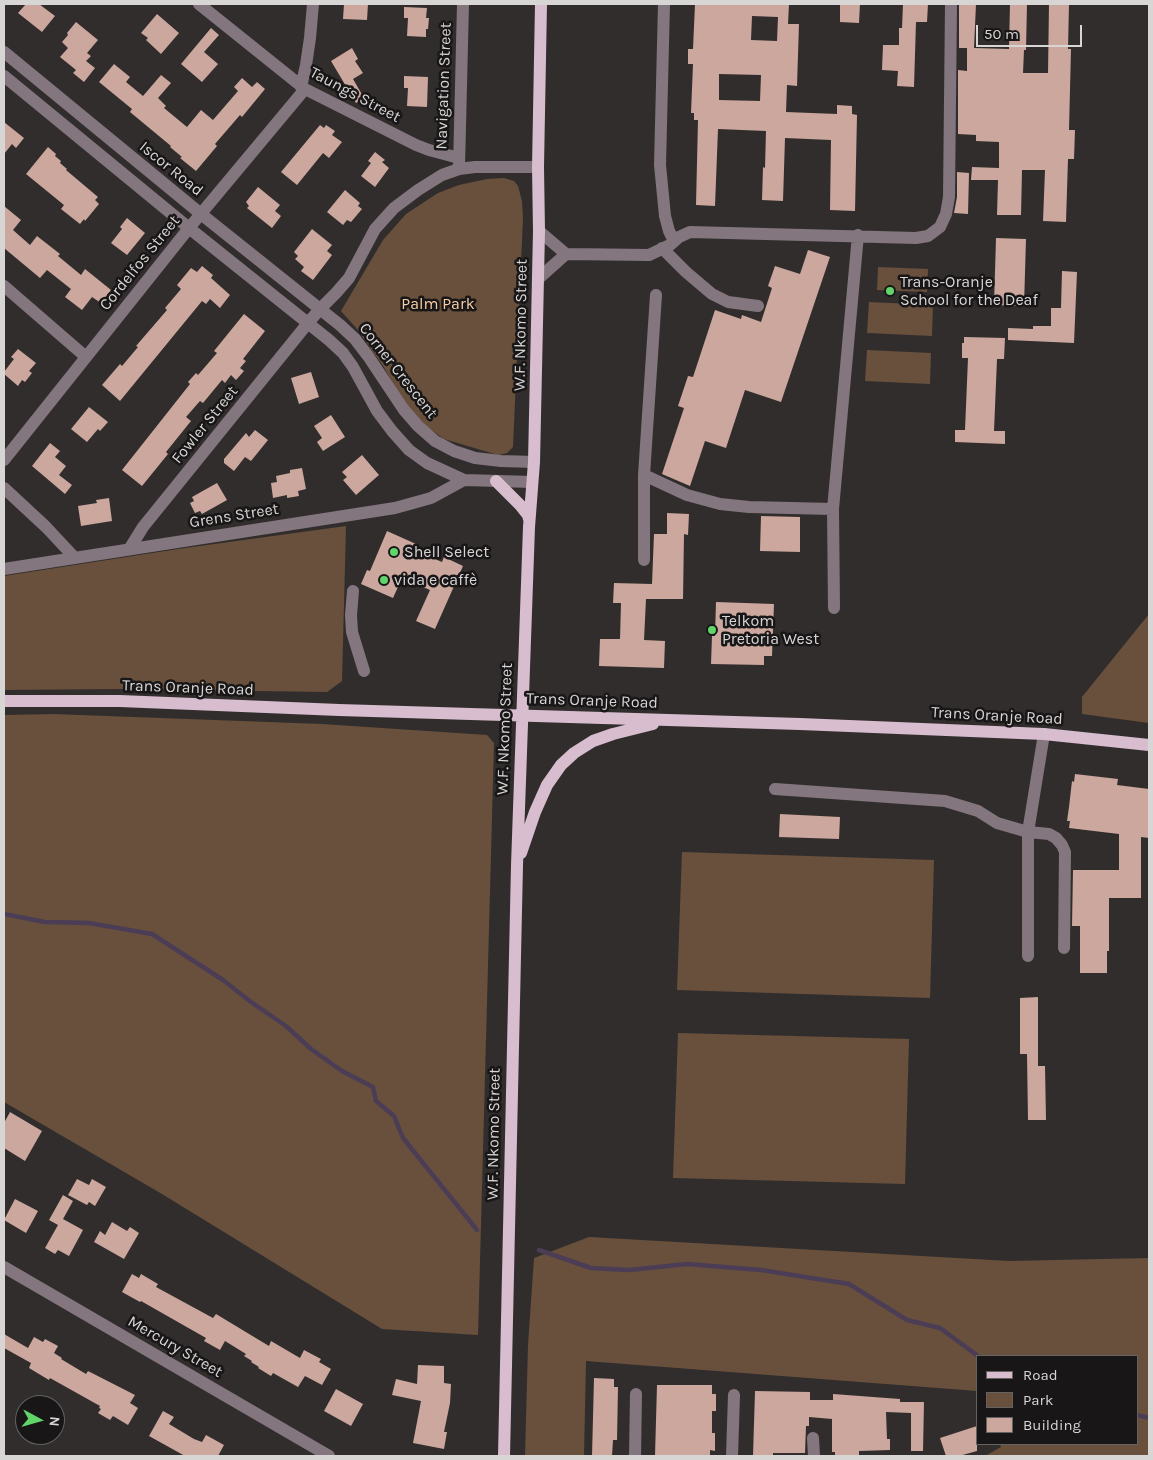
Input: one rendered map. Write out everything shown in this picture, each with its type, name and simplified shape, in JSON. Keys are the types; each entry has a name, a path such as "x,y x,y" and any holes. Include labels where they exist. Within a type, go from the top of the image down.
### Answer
{"main road":[{"name":"W.F. Nkomo Street","path":"504,1456 517,865 529,527 534,462 540,231 538,167 541,4"},
{"path":"496,481 528,515 529,527"},
{"name":"Trans Oranje Road","path":"4,701 120,701 1044,734 1149,745"},
{"path":"517,865 535,812 547,785 561,765 574,753 593,741 668,720"}],"street":[{"name":"Taungs Street","path":"199,4 303,88 416,145 459,164 475,167 538,167"},
{"name":"Cordelfos Street","path":"4,460 303,88 313,4"},
{"name":"Navigation Street","path":"459,164 463,4"},
{"path":"664,4 660,164 665,216 674,241"},
{"path":"540,231 566,254 649,254 680,236 700,231 916,238 928,236 940,227 946,214 949,197 951,4"},
{"name":"Iscor Road","path":"4,52 320,309"},
{"path":"4,76 308,323"},
{"path":"320,309 349,278 375,229 394,208 459,164"},
{"path":"834,608 833,509 858,235"},
{"path":"662,248 712,294 728,302 758,306"},
{"path":"538,279 566,254"},
{"path":"4,286 86,357"},
{"path":"644,560 644,476 656,295"},
{"name":"Fowler Street","path":"130,548 320,309"},
{"name":"Corner Crescent","path":"320,309 355,339 404,410 435,441 454,451 475,458 534,462"},
{"name":"Corner Crescent","path":"308,323 329,340 353,367 377,411 392,431 410,450 427,463 464,480 532,482"},
{"path":"644,476 687,495 720,504 749,507 833,509"},
{"name":"Grens Street","path":"4,569 395,508 431,498 464,480"},
{"path":"5,492 46,527 75,558"},
{"path":"353,591 352,632 364,671"},
{"path":"1028,956 1028,832 1044,734"},
{"path":"775,790 945,801 971,808 997,823 1028,832 1049,834 1056,838 1065,852 1064,948"},
{"name":"Mercury Street","path":"4,1267 329,1456"},
{"path":"635,1456 636,1394"},
{"path":"732,1456 734,1395"},
{"path":"813,1438 814,1456"}],"green space":[{"name":"Palm Park","path":"504,178 514,181 518,186 522,201 523,218 513,447 507,453 498,455 444,439 426,426 406,405 383,366 357,329 341,311 383,240 406,214 438,193 459,185 487,179"},
{"path":"878,267 928,269 927,292 877,290"},
{"path":"869,302 933,305 932,336 867,333"},
{"path":"867,350 931,353 930,384 865,381"},
{"path":"346,526 342,681 327,692 121,689 4,690 4,576 178,549"},
{"path":"1149,614 1149,723 1082,714 1082,697"},
{"path":"53,714 322,724 487,735 494,743 478,1335 382,1329 162,1194 4,1102 4,715"},
{"path":"682,852 934,860 930,998 677,990"},
{"path":"678,1033 909,1039 905,1184 673,1178"},
{"path":"589,1237 1009,1261 1149,1258 1149,1456 985,1456 1001,1447 1000,1445 1138,1445 1138,1355 976,1355 976,1391 586,1361 584,1456 525,1456 528,1345 534,1258"}],"building":[{"path":"26,4 39,4 55,16 42,32 18,13"},
{"path":"344,4 368,4 367,20 343,19"},
{"path":"695,4 789,4 788,24 799,24 797,86 787,85 786,112 837,114 837,105 852,106 852,114 857,115 855,211 830,210 831,140 785,138 783,201 762,200 766,131 718,129 715,206 696,205 698,120 694,120 694,113 691,113 693,64 688,64 688,49 693,49","holes":["752,16 778,17 777,41 751,40","719,74 761,75 760,101 719,100"]},
{"path":"840,4 860,4 859,23 840,22"},
{"path":"903,4 928,4 927,22 916,22 914,87 897,86 898,71 882,70 883,45 899,45 899,28 902,28"},
{"path":"959,4 976,4 974,48 1009,49 1010,4 1027,4 1026,50 1024,50 1023,73 1048,73 1049,4 1069,4 1068,49 1071,49 1069,130 1075,130 1074,159 1068,159 1066,222 1043,221 1045,170 1022,170 1021,215 997,215 998,180 971,180 972,167 999,168 999,142 976,141 976,135 958,134 958,70 967,71 967,48 959,48"},
{"path":"404,7 427,8 426,18 429,18 426,37 407,36 408,18 404,18"},
{"path":"157,14 179,33 161,54 146,40 148,38 141,33"},
{"path":"76,22 98,40 87,53 91,56 86,61 95,68 84,82 73,73 76,70 60,57 68,48 62,42"},
{"path":"211,28 219,35 204,52 218,64 202,82 181,64"},
{"path":"352,48 358,59 355,61 363,73 353,79 364,98 356,103 331,61"},
{"path":"114,64 130,77 126,82 143,96 161,75 171,83 158,98 166,106 164,108 187,127 201,110 213,120 238,91 234,87 242,78 252,87 257,82 265,89 242,117 240,115 215,144 217,146 196,171 180,158 182,157 171,146 130,112 132,109 99,82"},
{"path":"404,76 428,77 427,107 407,106 408,88 404,88"},
{"path":"4,122 24,138 16,148 12,144 4,154"},
{"path":"320,125 324,128 326,125 335,131 332,135 342,142 329,158 323,153 297,185 281,172"},
{"path":"48,147 56,154 55,156 61,161 60,163 66,170 98,197 95,200 99,204 85,221 84,219 80,224 61,209 64,205 26,174"},
{"path":"375,152 385,160 382,162 389,168 375,187 361,176 371,163 368,161"},
{"path":"957,172 969,173 968,214 954,213 957,197"},
{"path":"258,187 280,205 275,211 281,216 272,228 247,208 249,206 246,202"},
{"path":"345,190 360,203 358,206 362,209 351,222 347,220 343,225 327,212"},
{"path":"4,206 21,220 13,230 30,245 37,236 60,254 58,256 81,275 85,269 111,290 101,303 92,297 82,310 65,297 71,289 47,270 40,278 4,248"},
{"path":"127,218 145,233 127,255 111,243 122,229 120,227"},
{"path":"312,229 332,245 327,251 332,255 313,280 301,271 304,267 295,259 298,256 294,252"},
{"path":"996,238 1026,239 1024,306 994,305"},
{"path":"808,250 830,257 781,402 745,390 726,448 705,441 690,486 662,474 684,408 678,406 688,376 693,377 715,310 741,319 742,315 761,322 772,288 768,286 775,266 800,274"},
{"path":"202,266 213,275 211,278 230,295 220,308 210,299 206,304 202,301 120,401 102,385 120,364 122,366 138,347 136,346 167,310 165,308 181,289 177,285 191,268 197,272"},
{"path":"1062,271 1077,272 1074,343 1008,340 1008,328 1033,329 1033,326 1051,326 1051,308 1061,308"},
{"path":"244,314 265,331 243,359 246,361 240,368 244,371 236,380 231,375 225,383 222,380 203,403 200,401 186,417 191,421 142,486 122,470 190,384 188,382 196,373 198,375 217,353 214,351"},
{"path":"964,337 1005,338 1004,359 997,359 994,431 1005,431 1005,444 955,442 955,430 965,430 968,358 962,358"},
{"path":"18,349 36,363 29,371 32,373 25,382 22,380 18,386 4,372 14,359 11,357"},
{"path":"311,372 319,397 299,404 291,378"},
{"path":"89,407 108,422 100,431 98,429 87,442 71,429"},
{"path":"331,415 345,437 323,451 317,442 322,438 314,426"},
{"path":"255,430 268,440 251,461 245,457 234,471 224,463 224,459 246,433 249,437"},
{"path":"50,443 60,451 55,457 66,466 59,475 72,485 65,494 32,466"},
{"path":"362,455 379,475 356,495 343,480 347,477 342,472"},
{"path":"302,468 306,489 298,491 299,496 287,498 287,495 273,498 271,483 277,482 276,476 290,473 290,470"},
{"path":"217,483 227,500 202,514 200,511 195,513 190,503 194,501 192,497"},
{"path":"109,498 112,521 81,526 78,506 97,503 96,500"},
{"path":"667,513 689,514 688,535 684,534 683,599 646,599 644,640 665,641 664,668 599,666 600,639 620,639 621,603 613,603 614,583 652,584 654,534 667,534"},
{"path":"761,516 800,517 800,552 760,551"},
{"path":"387,531 416,544 414,550 442,562 444,557 463,566 435,629 416,621 430,590 402,578 393,598 361,584 367,570 370,571"},
{"path":"716,602 774,604 772,656 764,656 764,665 711,664 712,636 715,636"},
{"path":"1075,774 1118,779 1117,785 1149,789 1149,838 1141,837 1141,898 1109,898 1107,973 1080,973 1080,926 1072,926 1073,870 1119,870 1119,834 1069,828 1070,821 1067,821 1072,781 1074,782"},
{"path":"780,814 840,817 839,839 779,837"},
{"path":"1038,997 1038,1066 1045,1066 1046,1120 1028,1120 1027,1054 1020,1054 1020,998"},
{"path":"10,1112 42,1131 25,1161 4,1148 4,1123"},
{"path":"77,1179 89,1185 92,1179 106,1187 95,1206 89,1202 87,1205 68,1195"},
{"path":"63,1195 73,1201 63,1219 83,1230 69,1256 58,1250 55,1254 45,1248 58,1225 49,1220"},
{"path":"15,1199 38,1211 26,1233 4,1220"},
{"path":"112,1222 127,1231 130,1227 139,1233 124,1259 94,1242 100,1231 105,1235"},
{"path":"132,1274 139,1278 141,1274 158,1284 156,1287 213,1318 216,1314 269,1346 271,1341 300,1358 304,1350 321,1359 319,1362 331,1369 322,1385 305,1376 298,1387 273,1373 271,1376 244,1356 246,1354 225,1341 220,1350 204,1341 206,1338 122,1292"},
{"path":"4,1334 28,1348 34,1337 43,1342 45,1339 58,1346 54,1353 61,1359 86,1374 88,1371 135,1395 130,1403 138,1408 128,1425 113,1416 110,1420 98,1413 101,1409 99,1408 100,1406 29,1368 31,1363 4,1348"},
{"path":"418,1365 444,1366 444,1383 451,1384 450,1403 444,1432 447,1432 444,1449 413,1443 421,1401 392,1395 396,1379 417,1384"},
{"path":"594,1378 614,1379 614,1387 618,1387 617,1440 613,1440 612,1456 592,1456"},
{"path":"657,1385 712,1385 712,1394 716,1394 716,1411 712,1411 712,1433 715,1433 715,1451 710,1450 710,1456 655,1456"},
{"path":"336,1389 363,1404 351,1426 324,1411"},
{"path":"755,1391 810,1392 810,1400 833,1400 833,1394 900,1399 900,1402 924,1402 923,1451 911,1451 911,1413 886,1412 887,1439 890,1439 890,1450 859,1451 859,1456 835,1456 835,1452 832,1452 832,1419 809,1417 809,1426 806,1426 805,1453 773,1453 773,1456 753,1456"},
{"path":"163,1411 174,1417 169,1424 194,1439 202,1442 206,1435 224,1445 218,1456 185,1456 149,1436"},
{"path":"976,1426 977,1451 959,1456 946,1456 940,1438"}],"waterway":[{"path":"4,914 45,922 89,923 152,934 223,980 286,1026 311,1049 342,1071 373,1087 376,1101 394,1116 403,1138 477,1230"},
{"path":"539,1250 591,1268 629,1270 687,1264 761,1270 849,1284 907,1320 940,1328 977,1355"},
{"path":"1138,1415 1149,1418"}],"place":[{"name":"Trans-Oranje School for the Deaf","path":"890,291"},
{"name":"Shell Select","path":"394,552"},
{"name":"vida e caffè","path":"384,580"},
{"name":"Telkom Pretoria West","path":"712,630"}]}
